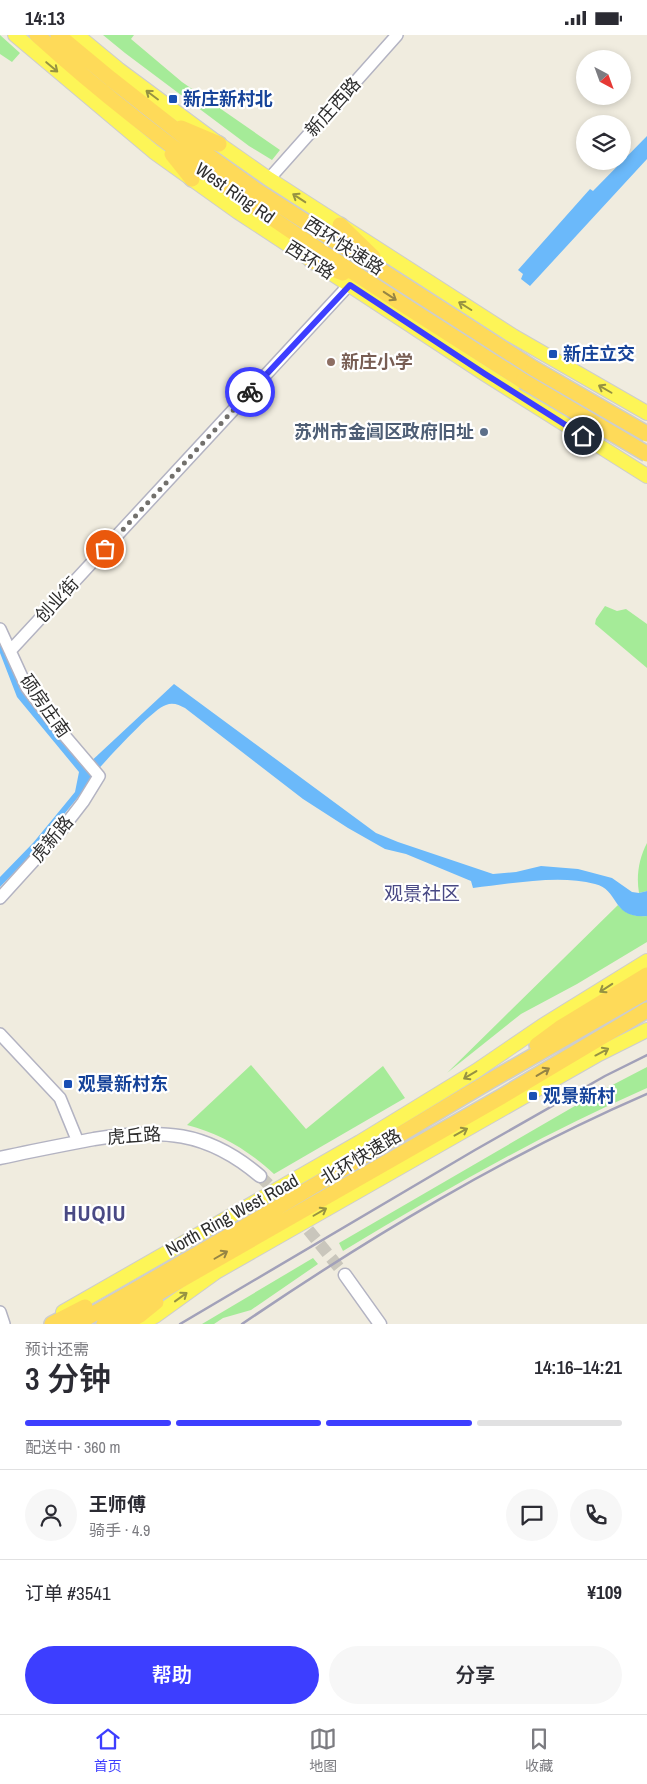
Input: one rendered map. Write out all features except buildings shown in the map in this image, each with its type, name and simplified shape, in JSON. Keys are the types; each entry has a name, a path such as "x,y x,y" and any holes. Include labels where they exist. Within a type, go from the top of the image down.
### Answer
{"highway":[{"name":"West Ring Rd","path":"37,35 63,40 100,90 159,127 198,167 246,201 523,381 647,454"},
{"path":"159,127 192,179"},
{"path":"159,127 219,144"},
{"name":"西环快速路","path":"159,127 209,156 256,190 533,368 647,434"},
{"path":"340,225 398,281"},
{"path":"312,261 372,284"},
{"path":"488,1082 560,1028 647,975"},
{"name":"北环快速路","path":"76,1324 647,991"},
{"name":"北环快速路","path":"104,1324 501,1097 647,1010"},
{"path":"587,1046 647,1019"},
{"path":"52,1324 187,1251 253,1222"},
{"path":"124,1324 140,1315 198,1269"}],"main road":[{"name":"西环路","path":"15,35 154,152 263,230 647,477"},
{"path":"63,40 118,69 269,179 513,336 645,412 616,457"},
{"name":"North Ring West Road","path":"45,1324 76,1303 360,1142 476,1071 542,1026 647,961"},
{"path":"140,1324 225,1267 584,1063 647,1030"},
{"name":"虎丘路","path":"0,1158 78,1142 137,1134 175,1135 204,1142 223,1150 246,1164 260,1176"},
{"path":"345,1275 380,1324"}],"street":[{"name":"新庄西路","path":"269,179 397,35"},
{"name":"创业街","path":"10,651 350,285"},
{"name":"硕房庄南","path":"0,629 27,688 98,774"},
{"name":"虎新路","path":"0,898 59,833 83,802 98,774"},
{"path":"0,1033 60,1098 78,1142"},
{"path":"0,1311 4,1324"}],"green space":[{"path":"0,35 20,53 12,62 0,54"},
{"path":"103,35 134,35 131,39 182,82 280,150 272,160 249,146"},
{"path":"605,606 617,611 626,609 647,624 647,668 595,624 596,619"},
{"path":"647,843 647,891 639,893 639,867"},
{"path":"618,905 624,911 631,914 647,916 647,942 577,984 521,1014 447,1073"},
{"path":"251,1065 306,1129 383,1066 405,1098 274,1174 254,1157 234,1144 211,1133 187,1125"},
{"path":"647,1067 647,1088 531,1144 417,1207 343,1251 339,1243 599,1092"},
{"path":"313,1258 318,1264 251,1310 223,1318 214,1324 202,1324"}],"water":[{"path":"647,136 647,159 530,286 521,279 523,274 518,270 590,189 593,191 614,170 631,170 631,152"},
{"path":"0,635 26,692 86,766 174,684 376,833 493,874 516,872 541,866 578,869 612,878 632,892 647,891 647,916 635,916 627,913 621,909 609,892 595,884 581,881 550,880 473,888 471,881 406,854 385,849 303,799 185,708 174,704 166,705 159,709 117,748 92,776 88,785 29,857 0,887 0,877 33,843 75,792 79,772 17,697 0,653"}],"tunnel":[{"path":"260,1176 281,1197"},
{"path":"297,1216 345,1275"}],"railway":[{"path":"180,1324 475,1150 605,1076 647,1055"},
{"path":"242,1324 389,1229 490,1171 594,1118 647,1094"}],"way so far":[{"path":"105,549 250,392"}],"place":[{"name":"新庄新村北","path":"173,99"},
{"name":"新庄立交","path":"553,354"},
{"name":"新庄小学","path":"331,362"},
{"name":"苏州市金阊区政府旧址","path":"484,432"},
{"name":"观景新村东","path":"68,1084"},
{"name":"观景新村","path":"533,1096"}],"district":[{"name":"观景社区","path":"422,893"},
{"name":"HUQIU","path":"95,1213"}],"route":[{"path":"250,392 350,285 583,436"}]}
